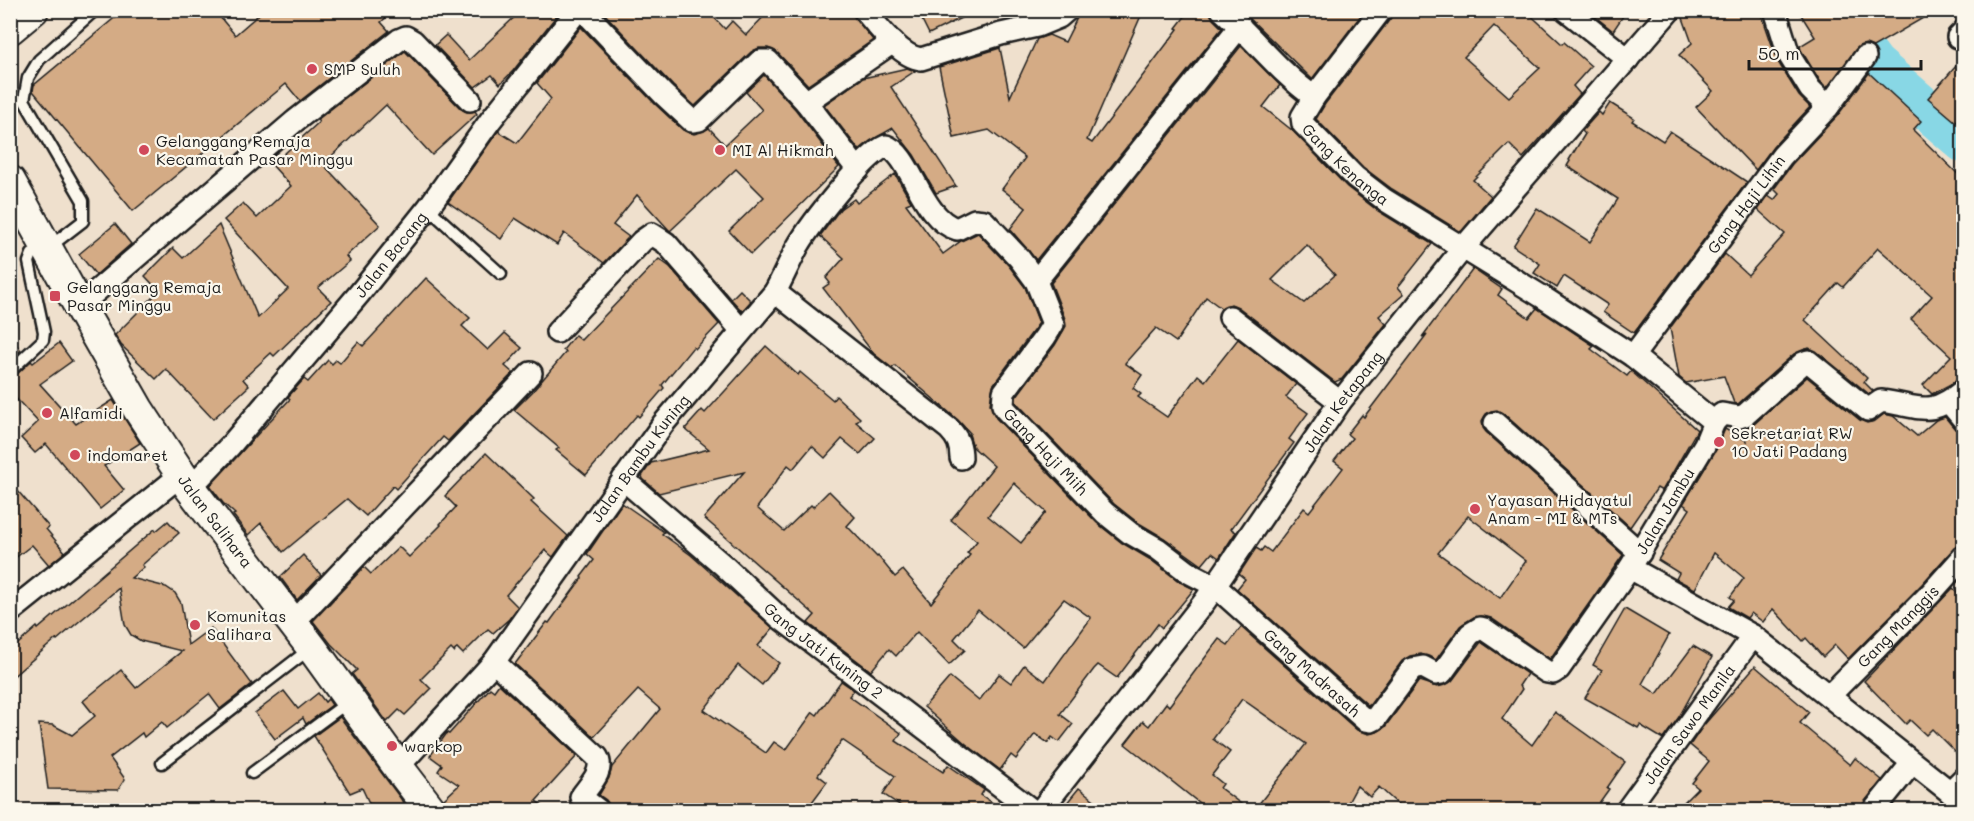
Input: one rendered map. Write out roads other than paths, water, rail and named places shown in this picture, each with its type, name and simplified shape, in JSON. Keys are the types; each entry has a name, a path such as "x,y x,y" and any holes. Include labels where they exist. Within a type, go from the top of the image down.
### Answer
{"street":[{"path":"10,29 33,10"},
{"name":"Jalan Bacang","path":"10,612 230,446 359,294 428,208 490,121 578,10"},
{"path":"583,10 692,121 699,120 755,64 768,61 806,102 858,170"},
{"path":"864,10 893,42 916,59 924,59 1001,34 1044,24 1059,17 1067,10"},
{"name":"Gang Kenanga","path":"1222,10 1314,97 1302,117 1303,124 1354,177 1385,200 1464,247"},
{"path":"1314,97 1381,10"},
{"path":"1566,10 1628,59"},
{"name":"Jalan Ketapang","path":"1041,810 1215,586 1340,402 1464,247 1670,10"},
{"path":"1774,10 1789,55 1810,89 1828,107"},
{"path":"1036,281 1240,26"},
{"path":"79,306 295,121 402,38 406,37 413,41 470,100"},
{"path":"806,102 893,42"},
{"name":"Gang Haji Lihin","path":"1633,356 1782,156 1828,107 1865,57"},
{"name":"Gang Haji Miih","path":"880,149 888,146 896,151 923,197 945,223 957,229 975,220 988,224 995,235 1019,258 1036,281 1053,324 1004,392 1005,409 1105,513 1130,533 1158,549 1188,572 1215,586"},
{"name":"Jalan Bambu Kuning","path":"398,767 494,662 663,424 775,292 806,233 858,170 880,149"},
{"name":"Jalan Salihara","path":"10,181 138,408 185,482 312,648 431,810"},
{"path":"557,332 642,241 652,234 666,243 741,330"},
{"path":"1464,247 1633,356 1714,422 1722,414 1739,417 1745,415 1808,361 1868,410 1881,401 1907,407 1932,409 1956,396 1964,420"},
{"path":"775,292 949,429 957,437 961,458"},
{"path":"1230,317 1340,402"},
{"path":"293,623 531,373"},
{"name":"Jalan Jambu","path":"1714,422 1705,444 1635,561 1753,636 1912,763 1959,792"},
{"path":"1495,423 1635,561"},
{"name":"Gang Jati Kuning 2","path":"623,479 723,565 780,618 1032,810"},
{"name":"Gang Manggis","path":"1829,696 1931,593 1964,556"},
{"name":"Gang Madrasah","path":"1215,586 1369,722 1375,719 1412,669 1423,667 1436,674 1442,673 1472,632 1480,628 1547,672 1553,673 1559,669 1635,561"},
{"name":"Jalan Sawo Manila","path":"1627,810 1753,636"},
{"path":"494,662 597,757 600,769 577,804 598,810"},
{"path":"1874,810 1912,763"}],"lane":[{"path":"10,371 43,340 44,332 29,262 32,254 48,248 83,222 83,201 24,100 28,78 39,60 95,10"},
{"path":"428,208 501,274"},
{"path":"162,763 312,648"},
{"path":"252,773 351,700"}],"waterway":[{"path":"1834,10 1874,64 1964,142"}],"place":[{"name":"SMP Suluh","path":"312,69"},
{"name":"Gelanggang Remaja Kecamatan Pasar Minggu","path":"144,150"},
{"name":"MI Al Hikmah","path":"720,150"},
{"name":"Gelanggang Remaja Pasar Minggu","path":"55,296"},
{"name":"Alfamidi","path":"47,413"},
{"name":"Sekretariat RW 10 Jati Padang","path":"1719,442"},
{"name":"indomaret","path":"75,455"},
{"name":"Yayasan Hidayatul Anam - MI & MTs","path":"1475,509"},
{"name":"Komunitas Salihara","path":"195,625"},
{"name":"warkop","path":"392,746"}]}
